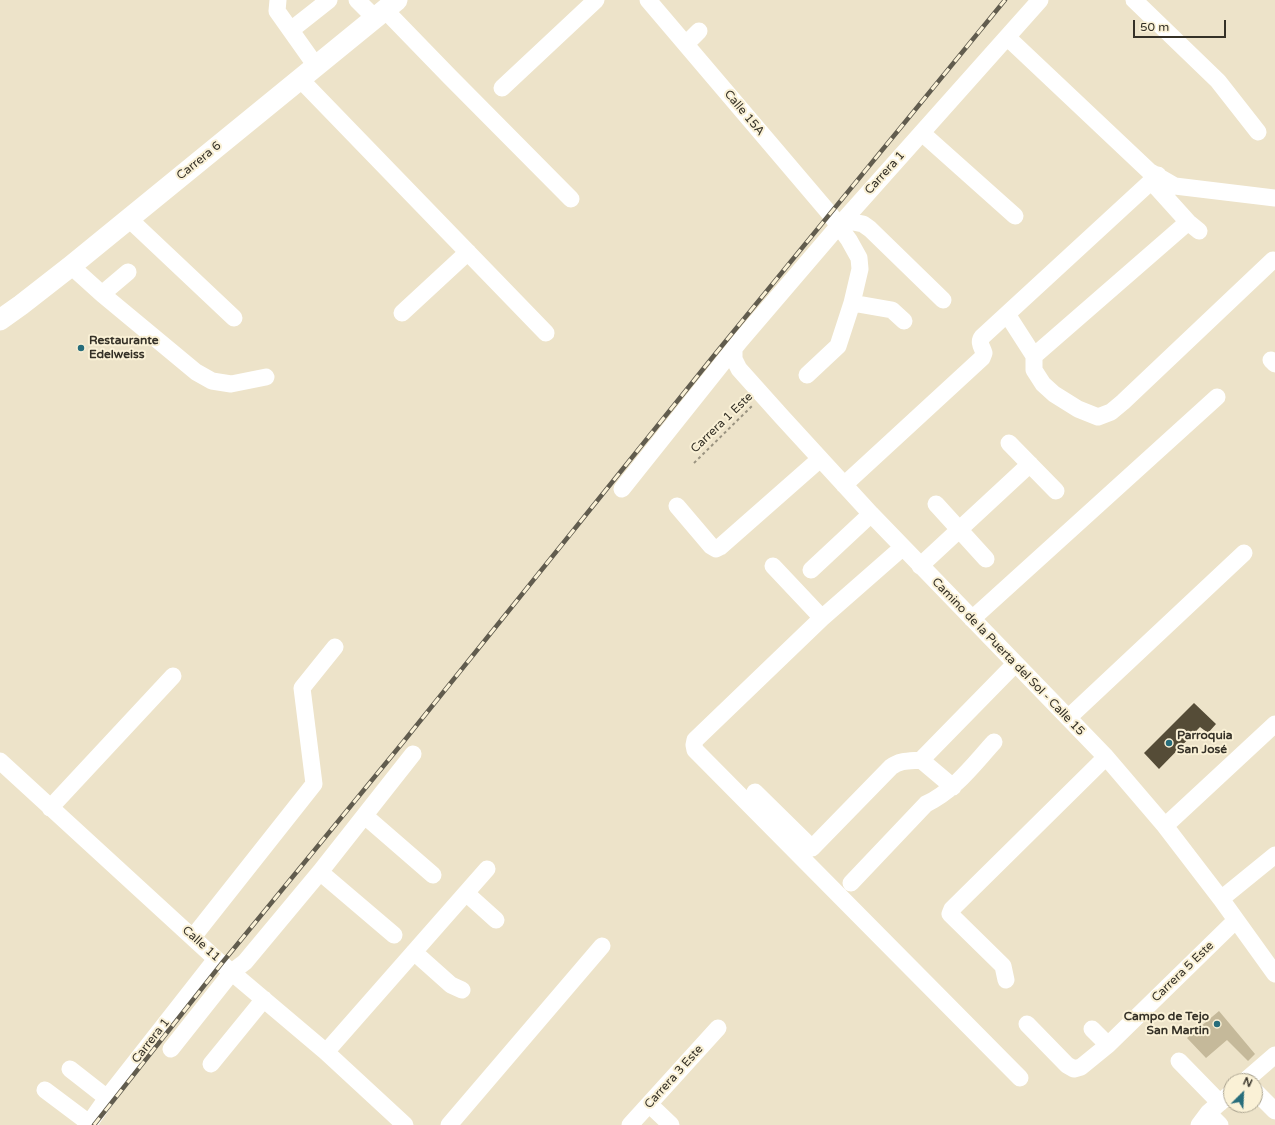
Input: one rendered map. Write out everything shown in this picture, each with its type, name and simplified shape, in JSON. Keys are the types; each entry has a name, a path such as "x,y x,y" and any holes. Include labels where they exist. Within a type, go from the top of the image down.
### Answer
{"main road":[{"name":"Carrera 6","path":"0,320 70,266 386,9"}],"street":[{"path":"278,0 277,11 291,30 308,72 468,252 546,333"},
{"path":"291,30 329,0"},
{"path":"357,0 386,9 454,82 571,199"},
{"path":"502,88 596,0"},
{"name":"Calle 15A","path":"648,0 841,223 859,258 860,269 852,303 838,346 807,375"},
{"name":"Carrera 1","path":"622,489 734,349 841,223 1040,0"},
{"path":"1134,0 1218,81 1258,132"},
{"path":"686,44 699,31"},
{"path":"1007,37 1149,171 1193,227 1034,356"},
{"path":"922,133 1015,216"},
{"path":"1154,178 1175,186 1275,198"},
{"path":"844,485 982,358 984,353 980,340 982,336 1154,178"},
{"path":"128,218 234,318"},
{"path":"841,223 863,224 870,229 943,300"},
{"path":"402,313 468,252"},
{"path":"1007,314 1034,356 1034,370 1043,384 1054,394 1078,409 1098,417 1111,412 1273,260"},
{"path":"70,266 196,372 212,381 230,384 266,377"},
{"path":"102,294 128,272"},
{"path":"852,303 892,310 904,321"},
{"name":"Camino de la Puerta del Sol - Calle 15","path":"734,349 734,358 739,369 763,396 871,514 972,619 1012,668 1068,718 1103,761 1165,826 1275,974"},
{"path":"972,619 1216,397"},
{"path":"1009,443 1056,491"},
{"path":"677,506 711,546 716,549 820,459"},
{"path":"920,566 1030,464"},
{"path":"936,504 958,530 986,559"},
{"path":"811,570 871,514"},
{"path":"903,547 822,618 695,740 695,750 1020,1078"},
{"path":"1068,718 1244,553"},
{"path":"773,566 822,618"},
{"path":"198,931 314,784 302,688 335,647"},
{"path":"755,792 812,848 891,767 897,763 921,760 1012,668"},
{"path":"50,808 173,676"},
{"path":"1165,826 1275,724"},
{"path":"851,883 926,804 941,796 953,787 994,742"},
{"path":"171,1049 232,972 245,962 320,872 413,754"},
{"path":"921,760 953,787"},
{"name":"Calle 11","path":"0,761 50,808 198,931 216,959 326,1052 405,1125"},
{"path":"1006,980 1003,966 950,914 952,909 1103,761"},
{"path":"365,816 433,875"},
{"path":"1220,899 1275,855"},
{"path":"326,1052 487,869"},
{"path":"320,872 394,935"},
{"path":"466,893 496,920"},
{"name":"Carrera 5 Este","path":"1027,1024 1067,1065 1074,1069 1081,1067 1108,1045 1236,920"},
{"path":"449,1125 602,946"},
{"path":"414,952 451,985 462,990"},
{"name":"Carrera 1","path":"89,1124 107,1098 216,959"},
{"path":"211,1064 264,999"},
{"name":"Carrera 3 Este","path":"630,1125 718,1028"},
{"path":"1092,1029 1108,1045"},
{"path":"1254,1073 1275,1054"},
{"path":"1179,1061 1216,1112"},
{"path":"70,1069 107,1098"},
{"path":"45,1090 89,1124"},
{"path":"1263,1099 1275,1111"},
{"path":"649,1104 671,1125"}],"path":[{"name":"Carrera 1 Este","path":"694,463 763,396"}],"shaded area":[{"name":"Campo de Tejo San Martin","path":"1219,1011 1255,1054 1248,1061 1227,1040 1206,1058 1187,1038"}],"building":[{"name":"Parroquia San José","path":"1194,703 1216,724 1208,733 1200,727 1159,769 1144,753"}],"railway":[{"path":"94,1125 222,963 404,741 716,353 1005,0"}],"place":[{"name":"Restaurante Edelweiss","path":"81,348"},
{"name":"Parroquia San José","path":"1169,743"},
{"name":"Campo de Tejo San Martin","path":"1217,1024"}]}
